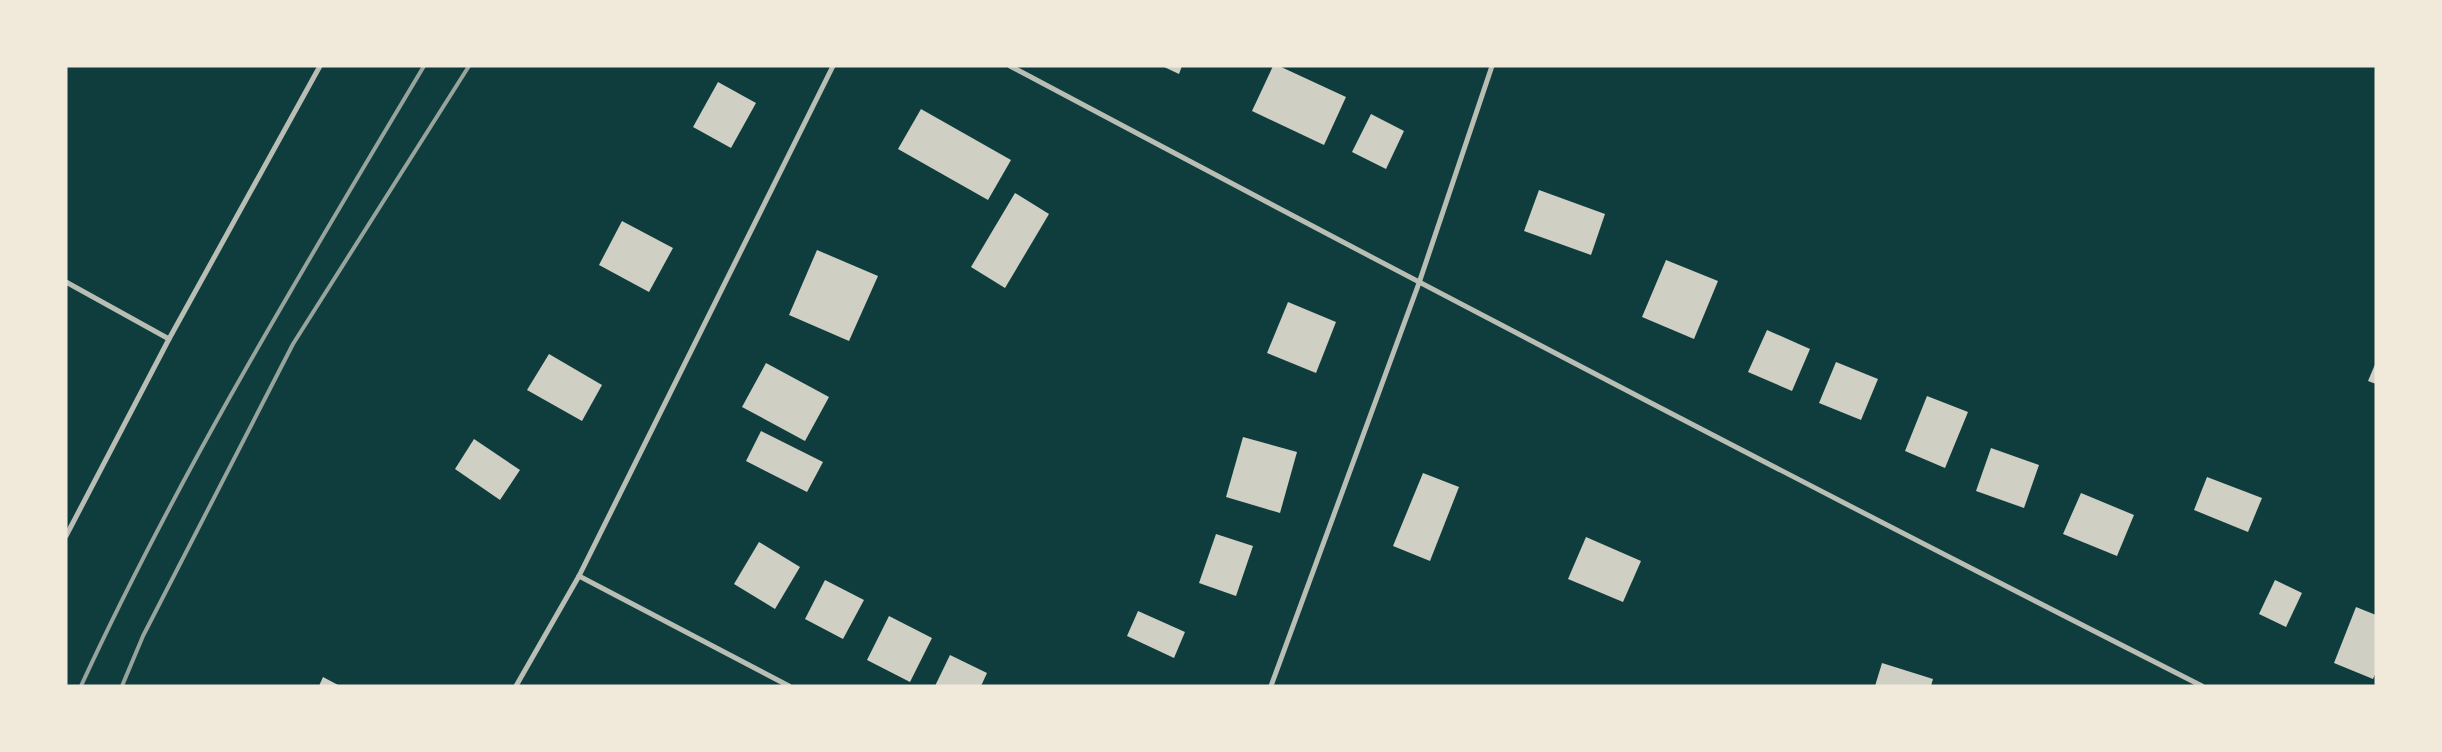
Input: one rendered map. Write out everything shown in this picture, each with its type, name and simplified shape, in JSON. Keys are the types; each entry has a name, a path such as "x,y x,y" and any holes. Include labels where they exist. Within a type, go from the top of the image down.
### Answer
{"street":[{"path":"66,536 169,339 320,66"},
{"path":"516,686 579,576 833,66"},
{"path":"1010,66 1418,284 2202,686"},
{"path":"1271,686 1418,284 1492,66"},
{"path":"66,282 169,339"},
{"path":"579,576 788,686"}],"building":[{"path":"1162,66 1182,66 1179,74"},
{"path":"1273,66 1279,66 1346,97 1324,145 1252,111"},
{"path":"718,82 756,103 731,148 693,127"},
{"path":"921,109 1011,160 988,200 898,149"},
{"path":"1371,114 1404,131 1386,169 1352,152"},
{"path":"1539,190 1605,214 1591,255 1524,231"},
{"path":"1015,193 1049,214 1005,288 971,267"},
{"path":"622,221 673,248 649,292 599,265"},
{"path":"817,250 878,276 849,341 789,315"},
{"path":"1666,260 1718,281 1694,339 1642,317"},
{"path":"1288,302 1336,322 1316,373 1267,353"},
{"path":"1767,330 1810,349 1792,391 1748,372"},
{"path":"549,354 602,385 582,421 527,390"},
{"path":"1836,362 1878,379 1861,420 1819,403"},
{"path":"2376,362 2376,384 2368,381"},
{"path":"766,363 829,397 805,441 742,407"},
{"path":"1927,396 1968,412 1945,468 1905,451"},
{"path":"761,431 823,462 807,492 746,461"},
{"path":"1243,437 1297,452 1280,513 1226,497"},
{"path":"474,439 520,470 500,500 455,469"},
{"path":"1991,448 2039,465 2024,508 1976,491"},
{"path":"1423,473 1459,487 1430,561 1393,546"},
{"path":"2207,477 2262,498 2248,532 2194,510"},
{"path":"2081,493 2134,515 2117,556 2063,534"},
{"path":"1216,534 1253,546 1236,596 1199,583"},
{"path":"1586,537 1641,561 1623,602 1568,579"},
{"path":"759,542 800,567 775,609 734,584"},
{"path":"825,580 864,600 843,639 805,619"},
{"path":"2275,580 2302,593 2286,627 2259,614"},
{"path":"2356,607 2376,615 2376,672 2373,679 2334,663"},
{"path":"1138,611 1185,632 1174,658 1127,636"},
{"path":"889,616 932,638 910,682 867,660"},
{"path":"950,655 987,673 981,686 935,686"},
{"path":"1882,663 1933,679 1931,686 1875,686"},
{"path":"323,677 340,686 319,686"}],"railway":[{"path":"81,686 119,606 201,449 288,295 424,66"},
{"path":"122,686 143,636 293,344 469,66"}]}
